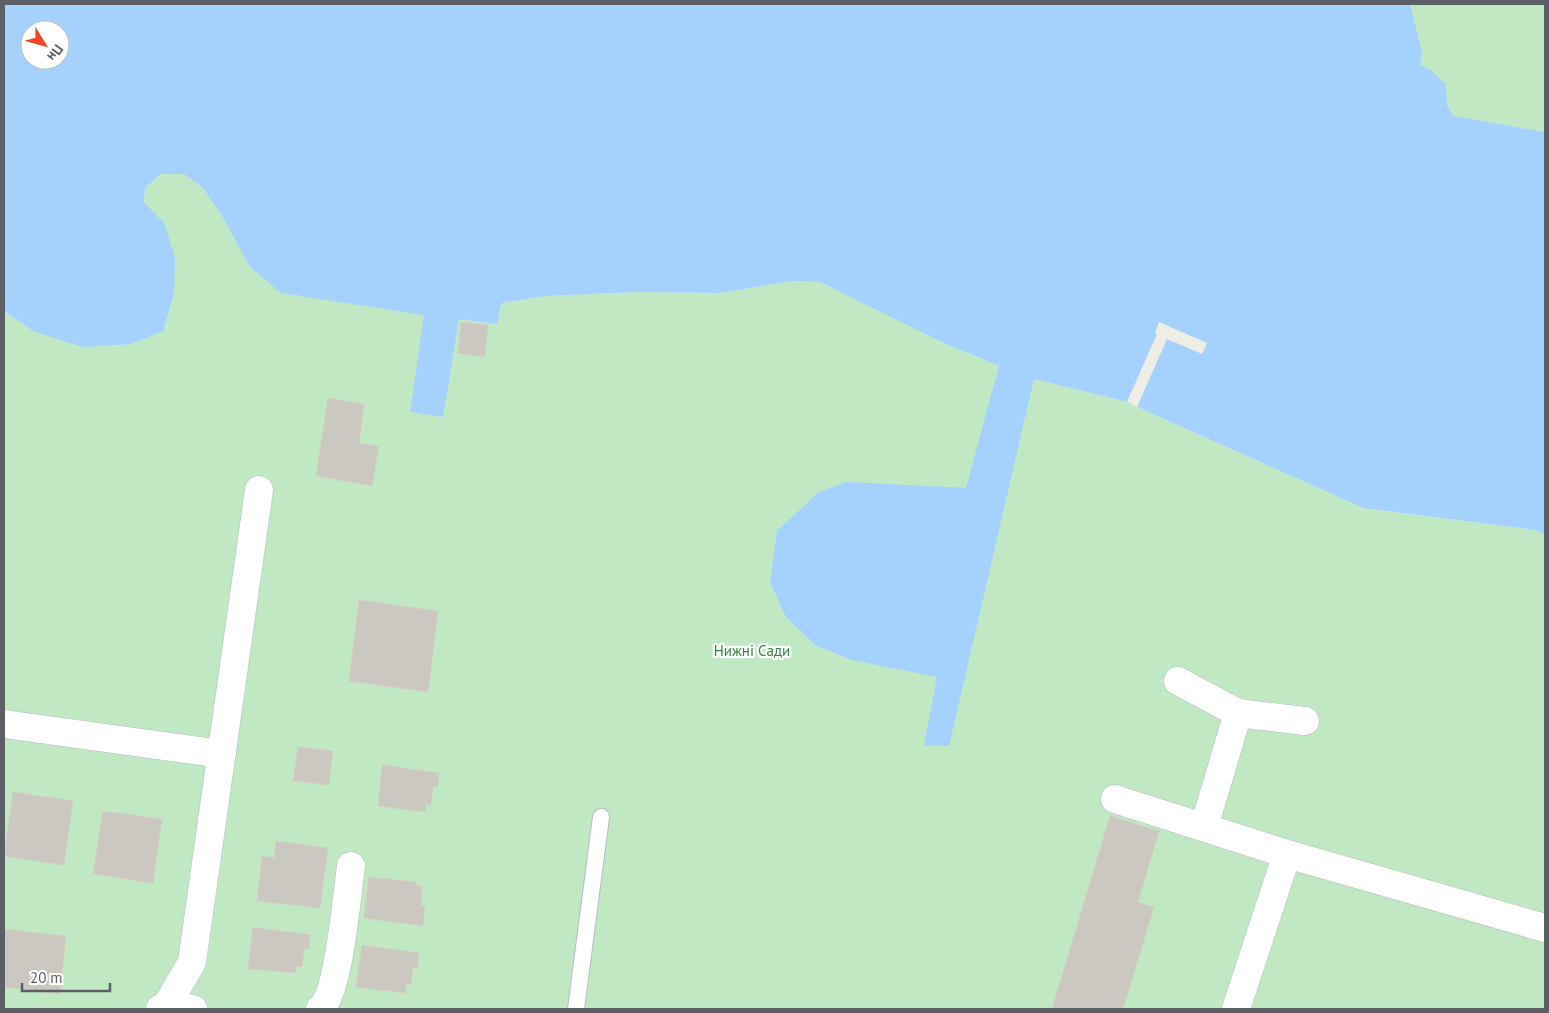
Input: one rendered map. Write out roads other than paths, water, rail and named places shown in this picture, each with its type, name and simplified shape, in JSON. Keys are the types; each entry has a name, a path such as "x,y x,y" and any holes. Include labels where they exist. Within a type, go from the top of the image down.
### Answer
{"street":[{"path":"193,1009 164,1007 192,962 259,490"},
{"path":"1178,682 1238,712 1305,721"},
{"path":"1204,827 1238,712"},
{"path":"4,724 222,754"},
{"path":"1115,799 1288,854 1545,928"},
{"path":"1236,1009 1288,854"},
{"path":"320,1009 325,1006 334,984 351,866"}],"lane":[{"path":"576,1009 601,817"}],"water":[{"path":"4,4 1410,4 1422,53 1420,65 1431,70 1446,84 1447,105 1453,116 1545,132 1545,536 1535,530 1363,508 1124,401 1034,379 949,746 924,745 937,677 852,660 815,645 785,616 770,582 777,531 820,491 847,482 966,488 999,366 942,342 820,282 792,281 719,293 639,292 546,296 502,303 497,324 459,319 443,417 410,412 424,315 281,293 250,267 225,221 203,188 184,174 161,174 145,188 144,202 164,223 175,257 174,293 163,331 131,344 83,347 33,331 4,311"}],"park label":[{"name":"Нижні Сади","path":"752,650"}]}
